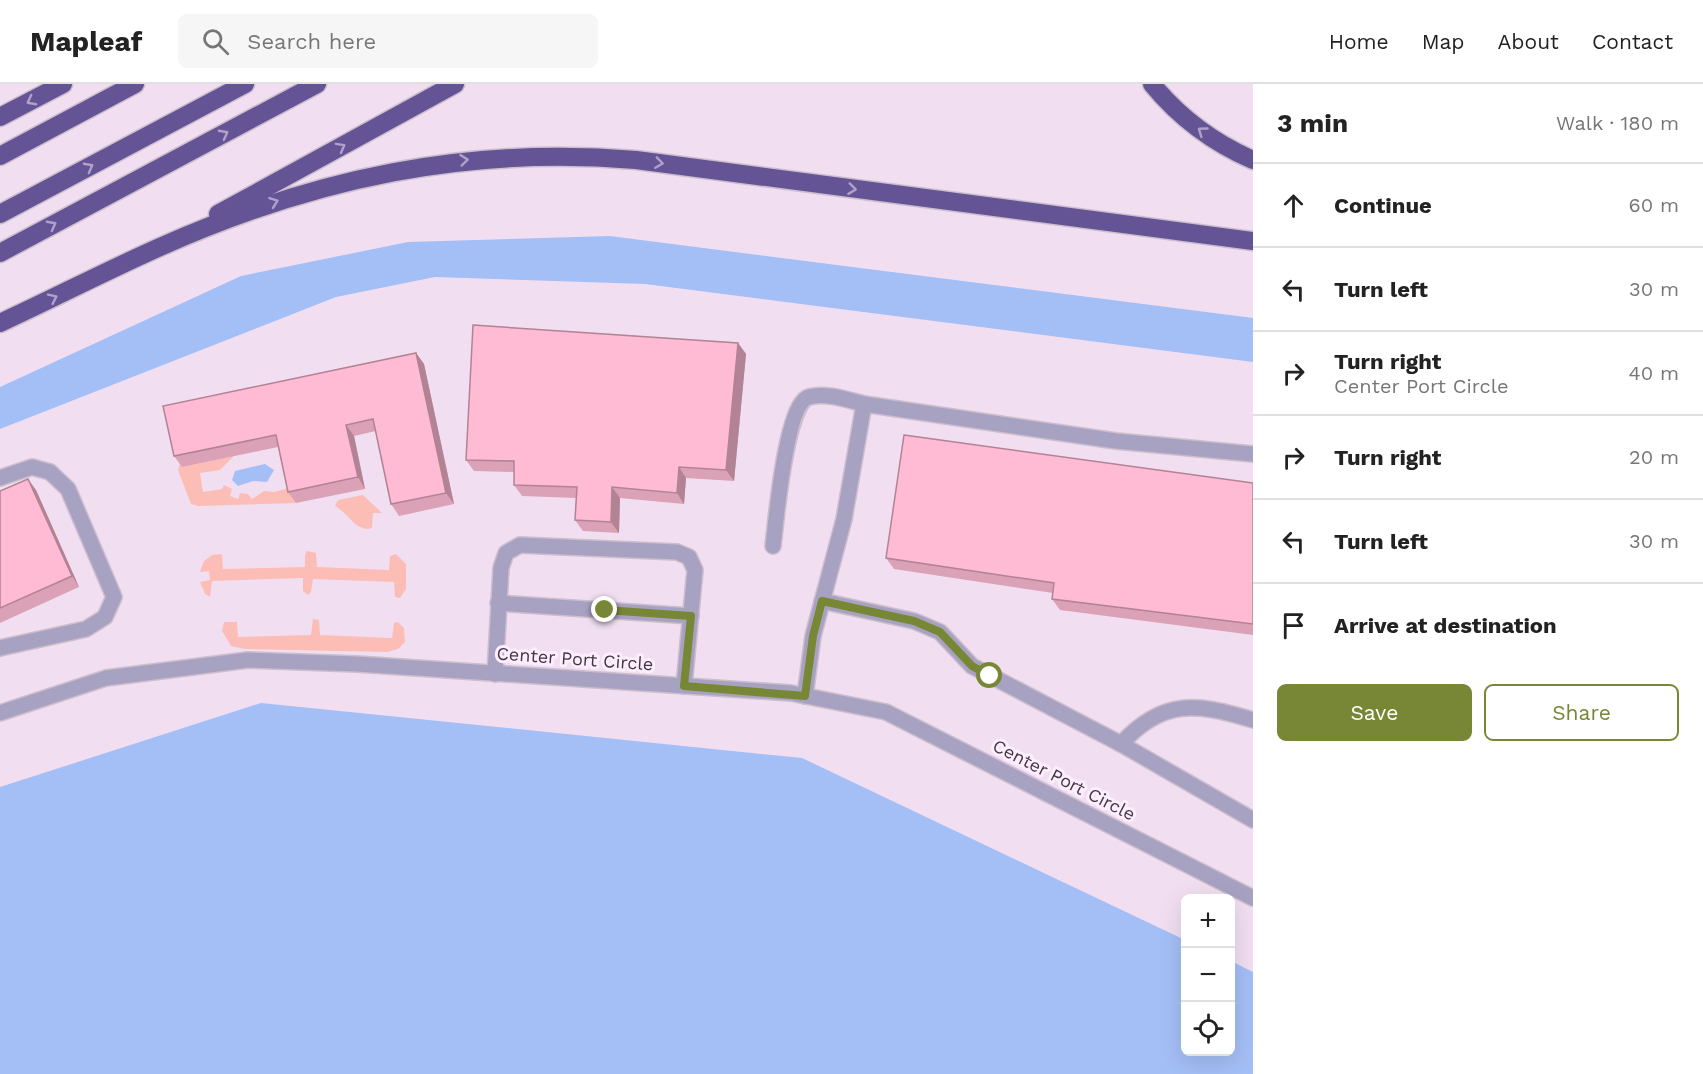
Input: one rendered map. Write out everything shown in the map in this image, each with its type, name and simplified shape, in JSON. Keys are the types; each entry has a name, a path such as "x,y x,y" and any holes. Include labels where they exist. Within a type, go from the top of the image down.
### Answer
{"highway":[{"path":"0,117 63,84"},
{"path":"0,156 135,84"},
{"path":"0,214 245,84"},
{"path":"0,253 317,84"},
{"path":"0,323 161,246 455,84"},
{"path":"1152,84 1198,128 1229,149 1253,160"},
{"path":"161,246 282,199 357,178 435,163 559,155 636,160 1253,242"}],"street":[{"path":"773,546 791,427 799,404 808,397 831,397 864,404 1116,441 1253,454"},
{"path":"805,696 813,636 844,519 864,404"},
{"path":"0,477 32,467 50,472 68,489 114,597 105,616 86,629 0,648"},
{"path":"495,674 501,568 506,553 520,545 677,552 689,557 695,570 684,686"},
{"path":"822,601 914,621 940,632 972,666 1121,744 1253,820"},
{"path":"498,603 691,616"},
{"name":"Center Port Circle","path":"0,713 106,678 248,660 684,686 805,696 886,712 1253,898"},
{"path":"1121,744 1138,725 1158,713 1197,707 1253,720"}],"shaded area":[{"path":"234,456 220,470 200,473 203,492 222,489 224,485 232,489 230,496 238,499 240,493 248,494 252,499 264,491 274,492 292,487 296,503 198,506 191,504 178,470 181,461 182,467"},
{"path":"363,495 382,513 373,513 372,528 368,529 358,526 335,506 338,500"},
{"path":"307,551 316,553 317,567 389,570 390,556 396,554 406,564 406,589 400,598 395,597 394,582 313,579 311,592 308,595 303,591 303,578 212,581 210,597 205,594 200,582 210,580 209,571 200,572 204,561 212,555 222,554 223,569 305,567"},
{"path":"313,619 319,620 320,635 392,638 394,623 398,622 404,628 405,642 398,649 387,652 245,649 231,646 222,631 224,622 237,622 238,637 311,635"}],"water":[{"path":"610,236 1253,318 1253,362 645,284 435,277 336,297 0,429 0,387 241,276 408,242"},
{"path":"265,464 274,470 267,482 253,481 238,486 232,480 235,471"},
{"path":"261,703 802,758 1181,938 1181,1056 1235,1056 1235,963 1253,972 1253,1074 0,1074 0,787"}],"building":[{"path":"473,325 738,343 726,470 679,467 677,493 612,487 611,522 575,520 577,487 514,485 514,461 466,460"},
{"path":"416,353 446,493 391,504 373,419 346,425 358,477 288,492 276,435 174,456 163,406"},
{"path":"904,435 1253,483 1253,624 1052,599 1054,583 886,558"},
{"path":"28,479 72,576 0,608 0,491"}],"route":[{"path":"605,610 691,616 684,686 791,693 805,696 813,636 822,601 914,621 940,632 972,666 990,676"}]}
